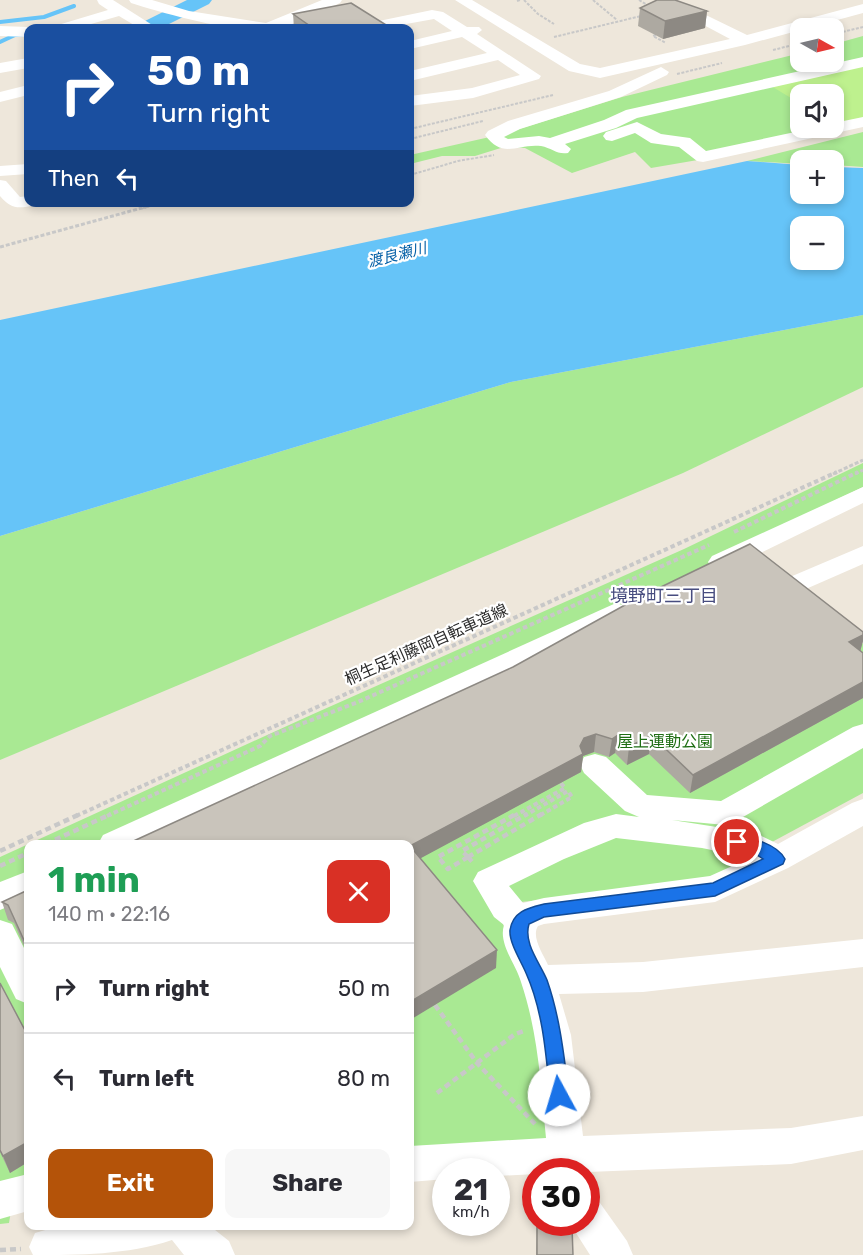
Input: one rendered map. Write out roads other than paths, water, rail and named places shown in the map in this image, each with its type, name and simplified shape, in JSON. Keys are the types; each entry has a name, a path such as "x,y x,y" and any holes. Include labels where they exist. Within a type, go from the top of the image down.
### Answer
{"street":[{"path":"102,0 140,24"},
{"path":"462,0 575,68 600,73 745,40 863,8"},
{"path":"142,1 180,13 245,24"},
{"path":"279,24 338,3"},
{"path":"659,4 745,40"},
{"path":"76,24 120,10"},
{"path":"394,24 435,14 532,75 532,77 477,91 414,100"},
{"path":"364,15 378,24"},
{"path":"844,23 863,18"},
{"path":"414,44 502,24"},
{"path":"532,42 554,30"},
{"path":"0,31 24,32"},
{"path":"631,122 556,146 540,141 520,145 504,143 498,141 494,135 503,129 615,94 649,76 691,62 790,37"},
{"path":"414,48 477,91"},
{"path":"414,75 501,55"},
{"path":"612,136 631,122 632,114 863,62"},
{"path":"0,68 24,64"},
{"path":"0,97 24,91"},
{"path":"631,122 657,139 684,142 703,157 863,122"},
{"path":"0,171 24,170"},
{"path":"0,185 16,203 24,202"},
{"path":"784,571 863,494"},
{"path":"700,572 784,571 863,554"},
{"path":"123,840 504,677 635,603"},
{"path":"596,765 636,803 644,806 725,813 863,735"},
{"path":"567,1158 553,1035 538,980 520,940 519,930 522,920 529,914 544,911 715,890 777,859 863,811"},
{"path":"522,920 506,908 489,881 553,850 595,832 616,826 755,845 777,859"},
{"path":"0,897 24,886"},
{"path":"0,934 24,981"},
{"path":"538,980 642,977 863,953"},
{"path":"600,1161 791,1146 863,1133"},
{"path":"414,1164 464,1159 522,1161"},
{"path":"0,1200 24,1194"},
{"path":"49,1247 138,1230"},
{"path":"188,1230 199,1243 215,1255"},
{"path":"600,1236 613,1255"}],"water":[{"name":"渡良瀬川","path":"747,161 790,164 790,204 844,204 844,167 863,168 863,315 511,382 0,536 0,320"}],"waterway":[{"path":"154,24 202,0"},
{"path":"0,22 44,17 74,6"},
{"path":"0,42 15,35 24,34"}],"district":[{"name":"境野町三丁目","path":"664,596"}],"park label":[{"name":"屋上運動公園","path":"665,741"}]}
